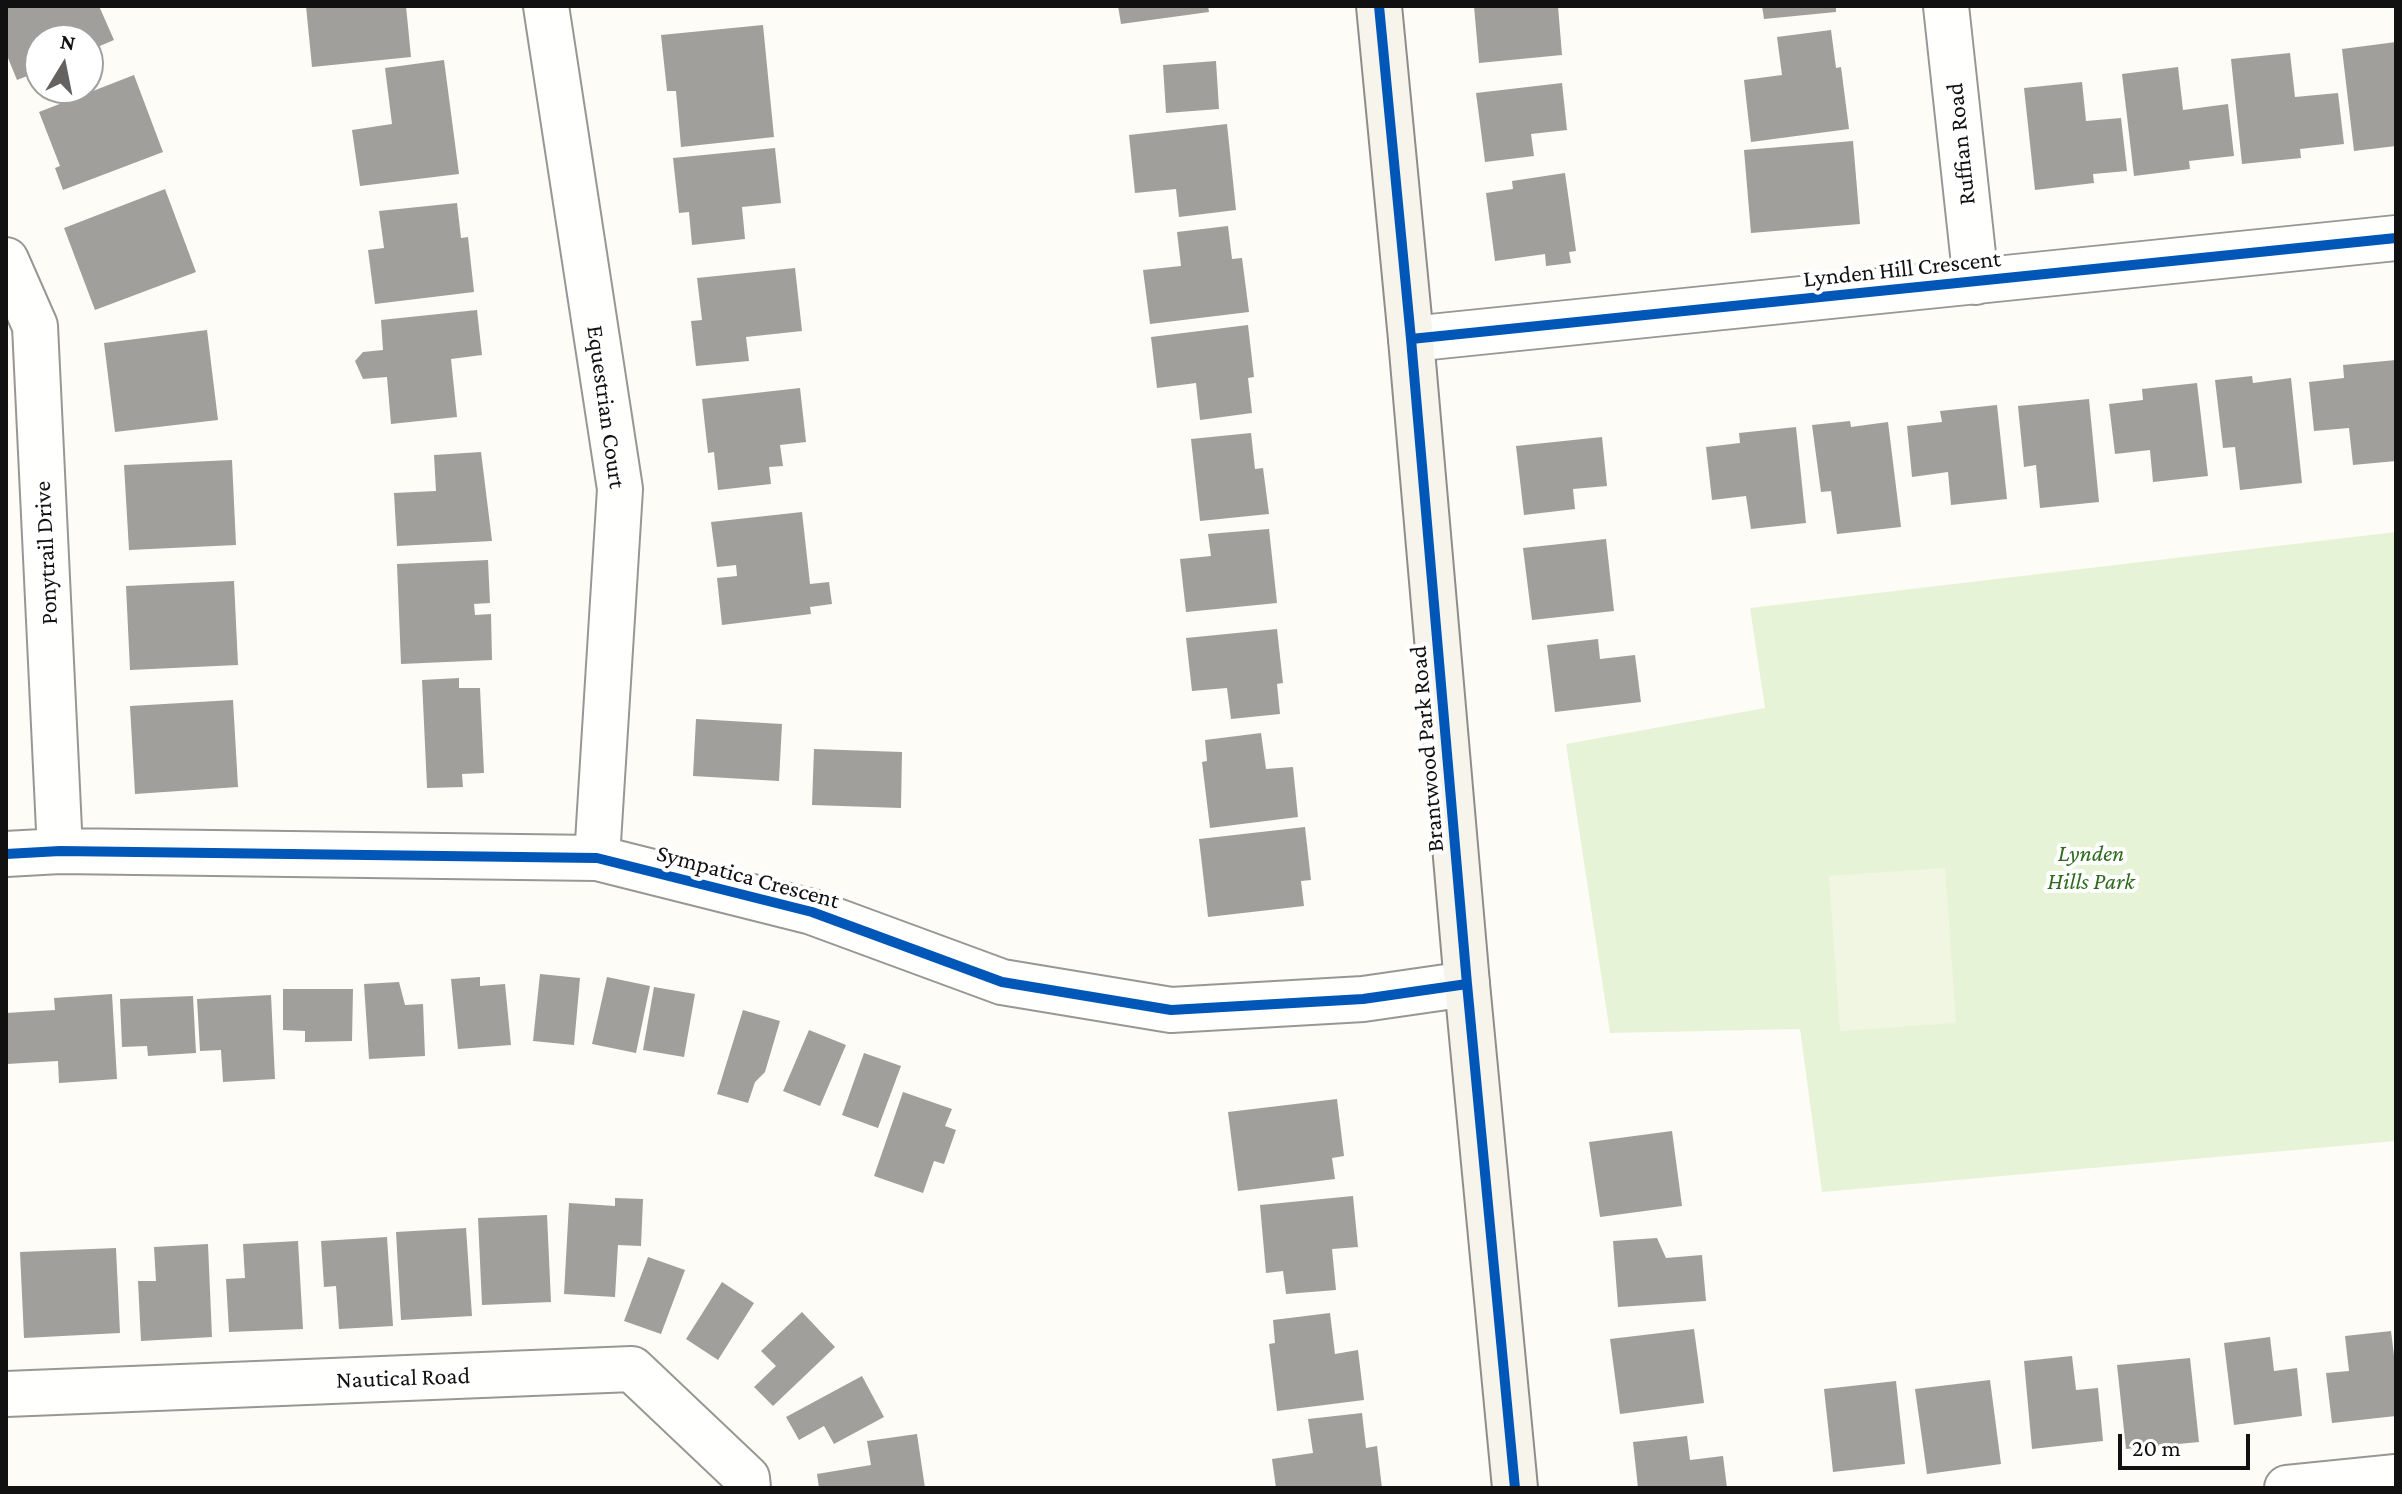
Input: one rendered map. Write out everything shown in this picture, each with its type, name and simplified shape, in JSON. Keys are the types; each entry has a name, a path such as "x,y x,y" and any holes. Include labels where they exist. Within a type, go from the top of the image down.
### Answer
{"street":[{"name":"Equestrian Court","path":"546,6 620,489 597,858"},
{"name":"Brantwood Park Road","path":"1379,6 1515,1488"},
{"name":"Ruffian Road","path":"1946,6 1976,282"},
{"name":"Lynden Hill Crescent","path":"1411,339 2396,238"},
{"name":"Ponytrail Drive","path":"6,260 35,326 60,851"},
{"name":"Sympatica Crescent","path":"6,854 60,851 597,858 812,912 1002,982 1171,1010 1363,999 1467,984"},
{"name":"Nautical Road","path":"6,1394 632,1369 747,1478 748,1488"},
{"path":"2287,1488 2396,1477"}],"green space":[{"name":"Lynden Hills Park","path":"2396,532 2396,1141 1822,1192 1800,1029 1610,1033 1566,744 1765,708 1750,608"},
{"path":"1945,868 1956,1023 1840,1031 1829,876"}],"building":[{"path":"6,6 99,6 114,40 104,44 104,24 24,24 24,77 17,80 6,53"},
{"path":"306,6 406,6 411,57 312,67"},
{"path":"1118,6 1208,6 1209,12 1121,24"},
{"path":"1474,6 1558,6 1562,55 1479,63"},
{"path":"1762,6 1836,6 1836,12 1764,19"},
{"path":"763,25 774,137 681,147 676,91 667,91 661,35"},
{"path":"1831,30 1836,68 1841,67 1849,129 1751,142 1744,80 1782,75 1777,37"},
{"path":"2396,42 2396,146 2354,151 2342,49"},
{"path":"2290,53 2295,97 2338,93 2344,144 2300,149 2301,158 2242,164 2231,59"},
{"path":"444,60 459,174 360,186 352,130 392,124 385,68"},
{"path":"1216,61 1219,109 1166,113 1163,65"},
{"path":"2178,67 2183,110 2228,104 2234,156 2189,161 2190,169 2134,176 2122,74"},
{"path":"134,75 163,152 63,190 55,168 60,166 39,112 60,104 104,104 104,87"},
{"path":"2082,82 2086,121 2121,118 2127,171 2093,174 2094,183 2035,190 2024,88"},
{"path":"1562,83 1567,130 1531,134 1534,156 1485,162 1476,93"},
{"path":"1227,124 1236,210 1179,217 1176,189 1135,193 1129,135"},
{"path":"1853,141 1860,224 1751,233 1744,150"},
{"path":"775,148 781,203 742,207 745,239 692,245 689,212 679,213 673,158"},
{"path":"1565,173 1576,251 1569,252 1571,263 1546,266 1545,254 1495,261 1486,193 1513,189 1512,181"},
{"path":"165,189 196,272 95,310 64,228"},
{"path":"457,203 461,238 468,237 474,292 375,304 368,250 384,248 379,211"},
{"path":"1228,226 1232,259 1242,258 1249,312 1150,324 1143,270 1181,266 1177,232"},
{"path":"795,268 802,331 746,337 749,361 696,366 691,321 702,320 697,278"},
{"path":"477,310 482,355 451,359 457,417 391,424 387,377 363,379 355,361 363,352 383,350 381,320"},
{"path":"1248,325 1254,377 1248,378 1252,413 1200,420 1196,383 1157,388 1151,337"},
{"path":"207,330 218,420 115,432 104,343"},
{"path":"2396,360 2396,461 2353,465 2349,428 2314,431 2309,382 2344,378 2343,365"},
{"path":"2252,376 2253,383 2291,378 2302,483 2240,490 2235,447 2223,448 2215,380"},
{"path":"2197,383 2208,476 2153,482 2150,450 2115,454 2109,404 2143,400 2142,389"},
{"path":"800,388 806,442 780,445 783,466 769,467 771,484 718,490 714,452 708,453 702,399"},
{"path":"2089,399 2099,502 2040,508 2036,465 2024,467 2018,406"},
{"path":"1997,405 2007,499 1951,505 1948,472 1912,477 1907,426 1942,422 1940,411"},
{"path":"1850,421 1851,427 1888,422 1901,527 1837,534 1831,491 1821,492 1812,425"},
{"path":"1796,427 1806,523 1751,529 1746,496 1712,500 1706,447 1740,443 1739,433"},
{"path":"1251,433 1255,469 1263,468 1269,514 1200,521 1191,439"},
{"path":"1602,437 1607,486 1573,489 1575,509 1524,515 1516,446"},
{"path":"481,452 492,541 397,546 394,493 436,491 434,455"},
{"path":"232,460 236,545 129,550 124,465"},
{"path":"802,512 810,584 829,582 832,604 810,607 811,614 722,625 717,578 737,576 736,565 717,567 711,522"},
{"path":"1269,529 1277,603 1186,612 1180,559 1211,556 1208,534"},
{"path":"1606,539 1614,611 1532,620 1523,548"},
{"path":"488,560 490,603 474,604 475,615 491,614 492,660 401,664 397,564"},
{"path":"234,581 238,665 130,670 126,586"},
{"path":"1277,629 1283,683 1277,684 1280,714 1231,719 1227,688 1192,691 1186,638"},
{"path":"1598,639 1600,659 1635,655 1641,702 1555,712 1547,645"},
{"path":"459,678 459,688 480,688 484,773 462,774 463,787 427,788 422,680"},
{"path":"233,700 238,787 135,794 130,706"},
{"path":"696,719 782,724 779,781 693,776"},
{"path":"1261,733 1266,769 1293,767 1298,817 1210,828 1202,762 1207,761 1205,740"},
{"path":"814,749 902,752 901,808 812,805"},
{"path":"1305,827 1311,880 1301,881 1304,906 1208,917 1199,839"},
{"path":"540,974 580,978 574,1045 533,1041"},
{"path":"480,977 480,986 505,984 511,1045 458,1049 451,979"},
{"path":"607,977 650,986 636,1053 592,1044"},
{"path":"399,982 405,1005 423,1004 425,1056 369,1059 364,984"},
{"path":"654,987 695,994 684,1057 643,1050"},
{"path":"283,989 353,989 352,1041 305,1042 305,1031 283,1030"},
{"path":"112,994 117,1079 59,1083 58,1061 7,1064 6,1013 55,1010 54,998"},
{"path":"271,995 275,1079 223,1082 221,1050 200,1051 197,999"},
{"path":"193,996 196,1053 148,1056 147,1046 122,1047 120,999"},
{"path":"743,1010 780,1021 765,1072 755,1082 748,1103 717,1094"},
{"path":"809,1030 846,1045 820,1106 783,1091"},
{"path":"864,1053 901,1066 878,1128 842,1115"},
{"path":"903,1092 952,1109 945,1126 956,1130 944,1164 934,1161 923,1193 874,1176"},
{"path":"1337,1099 1344,1156 1332,1158 1335,1179 1238,1191 1228,1112"},
{"path":"1672,1131 1682,1206 1600,1217 1589,1142"},
{"path":"1353,1196 1358,1247 1332,1249 1336,1290 1286,1294 1283,1271 1266,1273 1260,1205"},
{"path":"615,1198 643,1199 641,1246 618,1245 615,1297 564,1294 569,1203 615,1206"},
{"path":"547,1215 551,1302 482,1305 478,1218"},
{"path":"466,1228 472,1316 401,1320 396,1232"},
{"path":"387,1237 393,1326 339,1329 336,1286 324,1287 321,1241"},
{"path":"1657,1238 1666,1258 1702,1255 1706,1301 1618,1307 1613,1241"},
{"path":"298,1241 303,1329 229,1332 226,1279 245,1278 243,1244"},
{"path":"208,1244 212,1337 141,1341 138,1281 156,1281 154,1247"},
{"path":"116,1248 120,1333 24,1338 20,1252"},
{"path":"648,1257 685,1270 661,1334 624,1321"},
{"path":"722,1282 754,1303 718,1360 686,1339"},
{"path":"802,1312 835,1347 773,1406 754,1387 776,1366 761,1351"},
{"path":"1330,1313 1335,1354 1358,1350 1364,1400 1277,1411 1269,1344 1275,1343 1273,1320"},
{"path":"1694,1329 1704,1403 1620,1414 1610,1339"},
{"path":"2391,1331 2396,1372 2396,1416 2332,1423 2326,1373 2349,1371 2345,1336"},
{"path":"2270,1337 2274,1371 2297,1368 2302,1416 2234,1425 2224,1343"},
{"path":"2072,1356 2076,1390 2098,1388 2103,1441 2032,1449 2024,1361"},
{"path":"2190,1358 2199,1442 2126,1449 2117,1365"},
{"path":"862,1376 884,1417 834,1444 824,1426 799,1440 786,1417"},
{"path":"1990,1380 2001,1464 1927,1474 1915,1389"},
{"path":"1896,1381 1905,1464 1833,1472 1824,1389"},
{"path":"1362,1413 1366,1448 1377,1446 1382,1488 1276,1488 1272,1459 1313,1453 1308,1419"},
{"path":"917,1434 925,1488 819,1488 817,1474 871,1465 867,1441"},
{"path":"1687,1436 1690,1460 1723,1456 1727,1488 1638,1488 1633,1442"}],"cycle path":[{"path":"1379,6 1515,1488"},
{"path":"1411,339 2396,238"},
{"path":"6,854 60,851 597,858 812,912 1002,982 1171,1010 1363,999 1467,984"}]}
